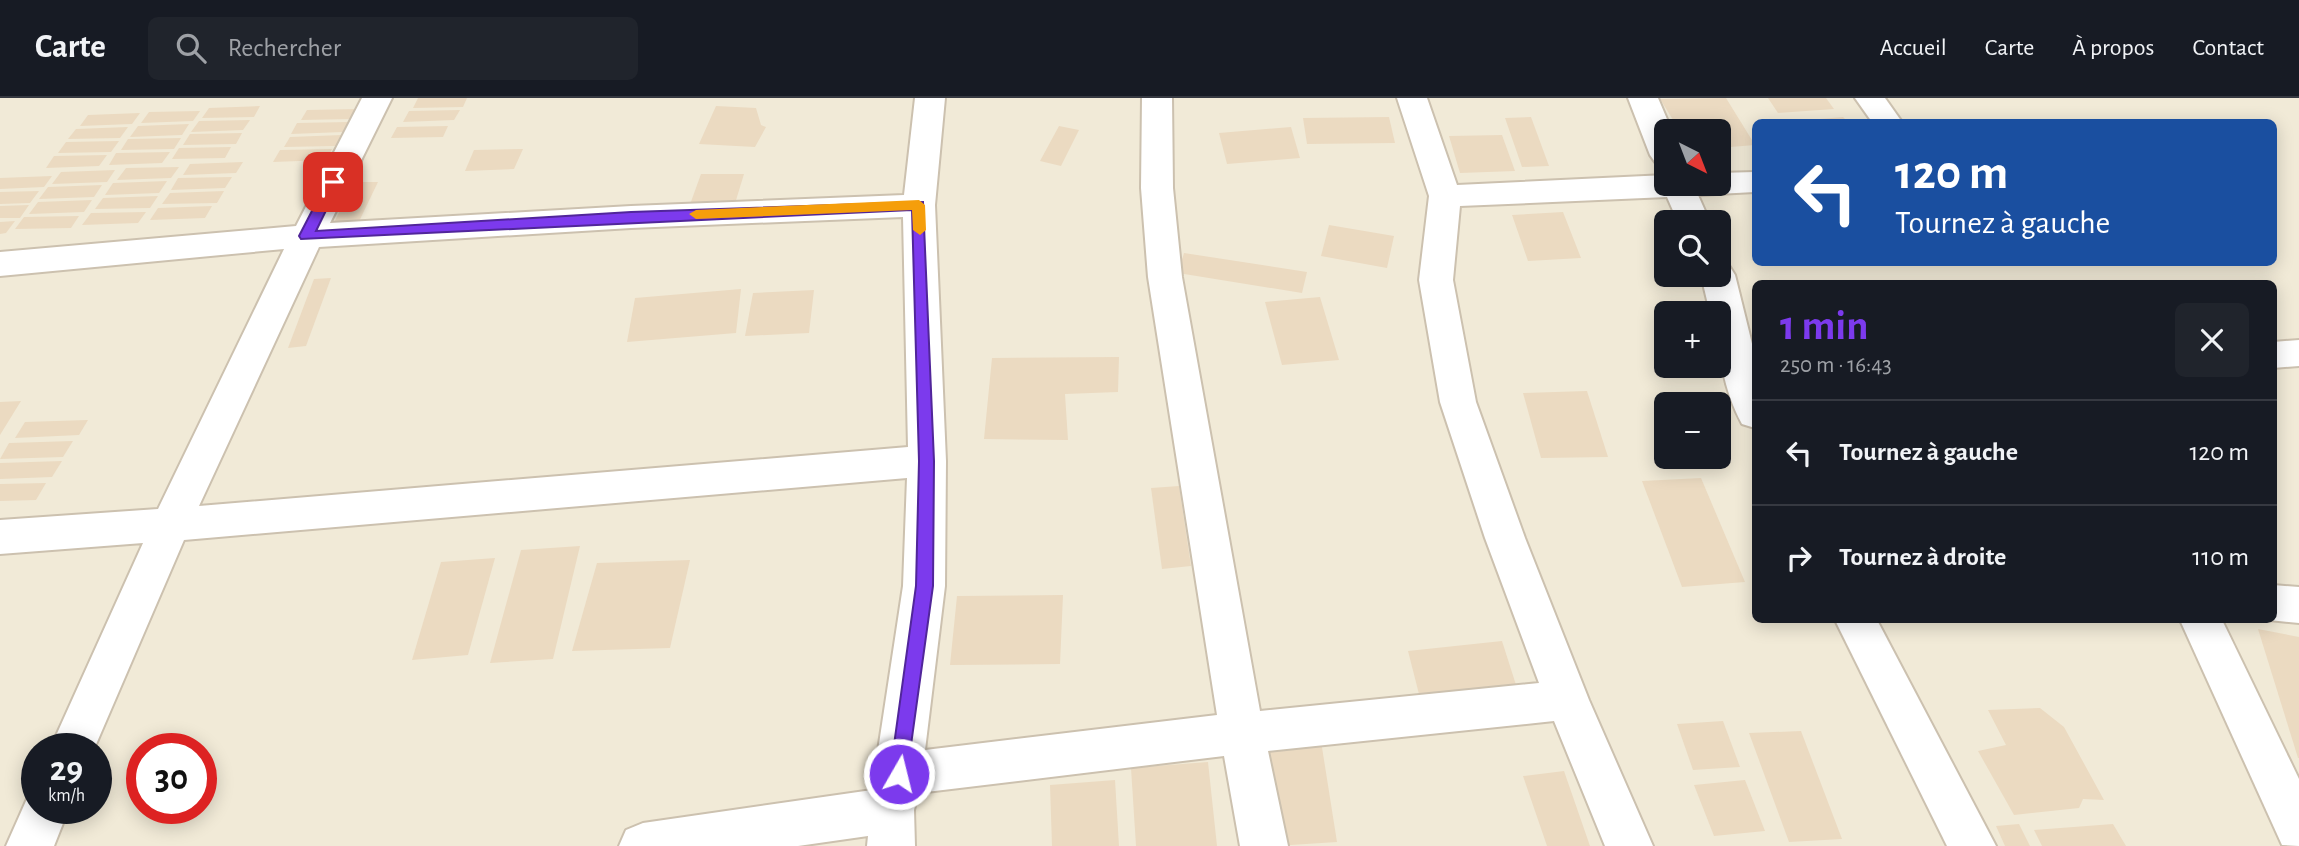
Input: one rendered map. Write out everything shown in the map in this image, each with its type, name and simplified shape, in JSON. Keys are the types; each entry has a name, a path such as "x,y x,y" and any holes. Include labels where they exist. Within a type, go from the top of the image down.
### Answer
{"street":[{"path":"79,733 169,525 306,236 377,98"},
{"path":"894,810 924,586 926,461 919,205 930,98"},
{"path":"1157,98 1155,132 1163,274 1241,733 1264,846"},
{"path":"1412,98 1445,196 1436,280 1458,402 1505,538 1567,700 1629,846"},
{"path":"1643,98 1654,125"},
{"path":"1870,98 1885,119"},
{"path":"1731,183 1752,182"},
{"path":"1445,196 1654,187"},
{"path":"0,264 306,236 631,217 919,205"},
{"path":"1721,287 1752,400"},
{"path":"2277,355 2299,353"},
{"path":"0,537 926,461"},
{"path":"2277,603 2299,605"},
{"path":"1858,623 1972,846"},
{"path":"2202,623 2299,829"},
{"path":"643,846 894,810 1241,733 1567,700"},
{"path":"30,846 39,824"}],"shaded area":[{"path":"0,98 2299,98 2299,846 0,846"}],"building":[{"path":"418,98 467,98 463,107 413,108"},
{"path":"1726,98 1752,140 1752,145 1731,147 1731,119 1672,119 1660,99"},
{"path":"1768,98 1826,98 1834,109 1778,113"},
{"path":"260,106 254,117 202,118 209,108"},
{"path":"716,106 756,108 761,125 766,127 755,147 699,144"},
{"path":"358,109 352,119 301,120 307,110"},
{"path":"460,110 454,120 403,122 409,111"},
{"path":"200,111 193,121 141,123 149,112"},
{"path":"140,113 132,124 80,126 88,115"},
{"path":"1389,117 1395,143 1307,144 1303,118"},
{"path":"1531,117 1549,166 1522,167 1505,118"},
{"path":"250,120 243,130 191,132 199,121"},
{"path":"349,122 343,132 291,134 297,123"},
{"path":"189,124 182,135 130,137 138,126"},
{"path":"448,126 443,137 391,138 397,127"},
{"path":"1059,126 1079,130 1061,166 1040,161"},
{"path":"128,127 120,138 68,139 76,129"},
{"path":"1291,127 1300,158 1227,164 1219,133"},
{"path":"242,133 236,144 183,145 190,134"},
{"path":"342,135 336,146 284,147 290,137"},
{"path":"1502,135 1515,171 1460,173 1449,136"},
{"path":"181,138 174,149 121,150 128,139"},
{"path":"119,141 111,152 58,153 66,142"},
{"path":"231,147 225,158 172,159 179,148"},
{"path":"332,149 326,160 273,162 280,150"},
{"path":"523,149 514,169 465,171 474,150"},
{"path":"170,152 162,163 109,165 116,153"},
{"path":"107,155 99,166 46,168 54,156"},
{"path":"243,162 236,173 183,175 190,164"},
{"path":"179,167 171,178 117,180 126,168"},
{"path":"115,170 107,182 52,184 61,172"},
{"path":"701,174 744,174 733,210 688,210"},
{"path":"52,176 44,187 0,189 0,178"},
{"path":"232,177 225,188 171,190 178,178"},
{"path":"167,181 159,193 105,195 113,183"},
{"path":"354,182 378,182 352,236 327,237"},
{"path":"102,185 94,197 39,199 48,187"},
{"path":"39,191 30,203 0,204 0,192"},
{"path":"224,191 217,203 162,204 170,193"},
{"path":"158,196 150,208 95,209 103,198"},
{"path":"92,200 84,212 29,214 38,202"},
{"path":"29,205 20,218 0,218 0,206"},
{"path":"212,206 205,218 150,220 158,208"},
{"path":"146,212 138,223 82,225 91,213"},
{"path":"1563,212 1581,258 1528,261 1512,215"},
{"path":"79,216 71,228 15,229 24,217"},
{"path":"15,221 6,233 0,234 0,222"},
{"path":"1329,225 1394,236 1387,268 1321,256"},
{"path":"1184,253 1307,272 1302,293 1178,273"},
{"path":"331,278 306,346 288,348 314,279"},
{"path":"741,289 736,333 627,342 635,298"},
{"path":"814,290 809,333 745,336 753,293"},
{"path":"1320,297 1339,360 1282,365 1265,302"},
{"path":"1119,357 1118,392 1065,394 1068,440 984,439 992,358"},
{"path":"1587,391 1608,457 1541,458 1523,393"},
{"path":"21,401 0,435 0,402"},
{"path":"88,420 79,435 15,438 25,422"},
{"path":"73,441 63,457 0,459 9,443"},
{"path":"62,461 52,477 0,479 0,463"},
{"path":"1701,478 1745,582 1682,587 1642,481"},
{"path":"46,483 36,500 0,501 0,484"},
{"path":"1179,486 1191,566 1162,569 1151,488"},
{"path":"580,546 553,659 490,663 521,550"},
{"path":"495,558 468,655 412,660 441,562"},
{"path":"690,560 670,648 572,651 597,563"},
{"path":"1063,595 1060,664 950,665 957,596"},
{"path":"2258,629 2299,637 2299,758 2298,758"},
{"path":"1502,641 1517,688 1420,698 1408,651"},
{"path":"2040,708 2064,727 2104,800 2083,799 2079,808 2014,815 1978,751 2006,745 1988,710"},
{"path":"1723,721 1740,767 1693,770 1677,724"},
{"path":"1801,731 1842,839 1789,842 1749,733"},
{"path":"1321,741 1337,842 1275,846 1261,746"},
{"path":"1208,762 1217,846 1136,846 1131,768"},
{"path":"1564,771 1590,846 1547,846 1523,776"},
{"path":"1115,780 1119,846 1052,846 1050,785"},
{"path":"1745,780 1765,831 1714,836 1694,785"},
{"path":"2019,824 2030,846 2005,846 1996,826"},
{"path":"2113,824 2126,846 2042,846 2034,830"}],"slow traffic":[{"path":"696,214 919,205 920,230"}],"route":[{"path":"333,182 306,236 631,217 919,205 926,461 924,586 899,774"}]}
